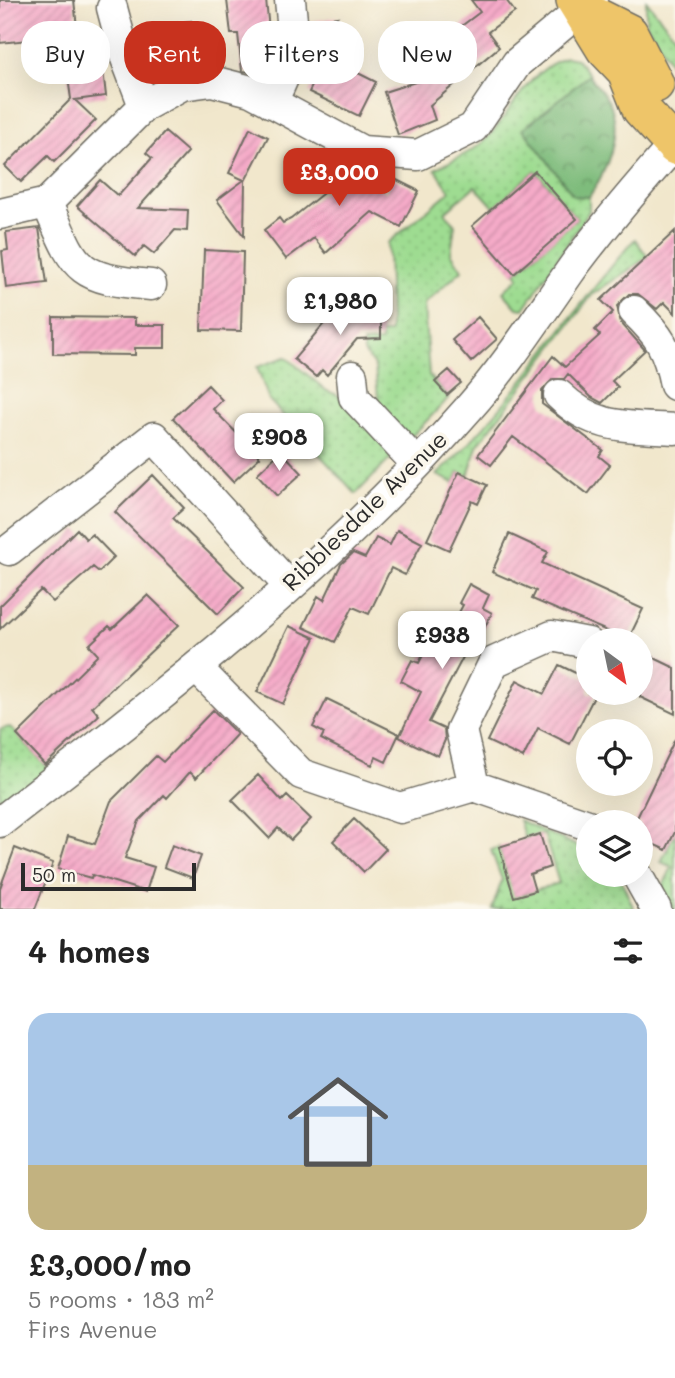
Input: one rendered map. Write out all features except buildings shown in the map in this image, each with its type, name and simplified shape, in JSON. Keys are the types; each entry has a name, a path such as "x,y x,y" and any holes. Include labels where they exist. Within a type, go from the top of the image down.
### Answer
{"main road":[{"path":"584,3 605,49 626,71 641,109 675,145"}],"street":[{"path":"272,103 295,51 290,0"},
{"path":"0,214 47,203 144,106 182,85 212,81 251,91 362,151 418,155 473,128 517,63 584,3"},
{"path":"113,8 124,53 144,106"},
{"name":"Ribblesdale Avenue","path":"0,822 197,667 370,512 469,409 593,242 675,145"},
{"path":"47,203 72,262 106,281 151,285"},
{"path":"634,311 657,333 669,355 675,384"},
{"path":"352,376 354,397 416,463"},
{"path":"559,395 578,413 608,425 675,429"},
{"path":"9,550 154,437 289,586"},
{"path":"474,786 461,730 494,662 552,636 576,641"},
{"path":"197,667 301,774 400,807 474,786 576,821"},
{"path":"644,887 656,909"}],"green space":[{"path":"646,0 675,36 675,71 646,23"},
{"path":"566,57 577,59 589,75 524,130 574,196 589,197 589,211 524,309 517,308 503,292 519,277 516,272 577,219 535,171 494,207 475,186 445,212 455,225 451,253 462,270 424,304 429,375 449,398 409,439 379,407 375,367 364,352 363,343 381,342 381,333 390,333 388,243 450,191 435,169 485,140 532,80 553,63"},
{"path":"589,75 609,102 615,126 607,164 589,197 574,196 523,129"},
{"path":"635,239 648,257 593,294 477,446 468,476 459,472 454,483 437,475 515,390"},
{"path":"286,357 327,391 338,395 394,455 356,494 269,400 257,367"},
{"path":"10,727 50,770 0,804 0,729"},
{"path":"519,820 576,846 576,887 624,887 634,909 492,909 502,880 491,850 499,847 515,897 559,883 544,834 525,839"},
{"path":"675,832 675,909 666,909 660,892 672,867 661,862"}]}
